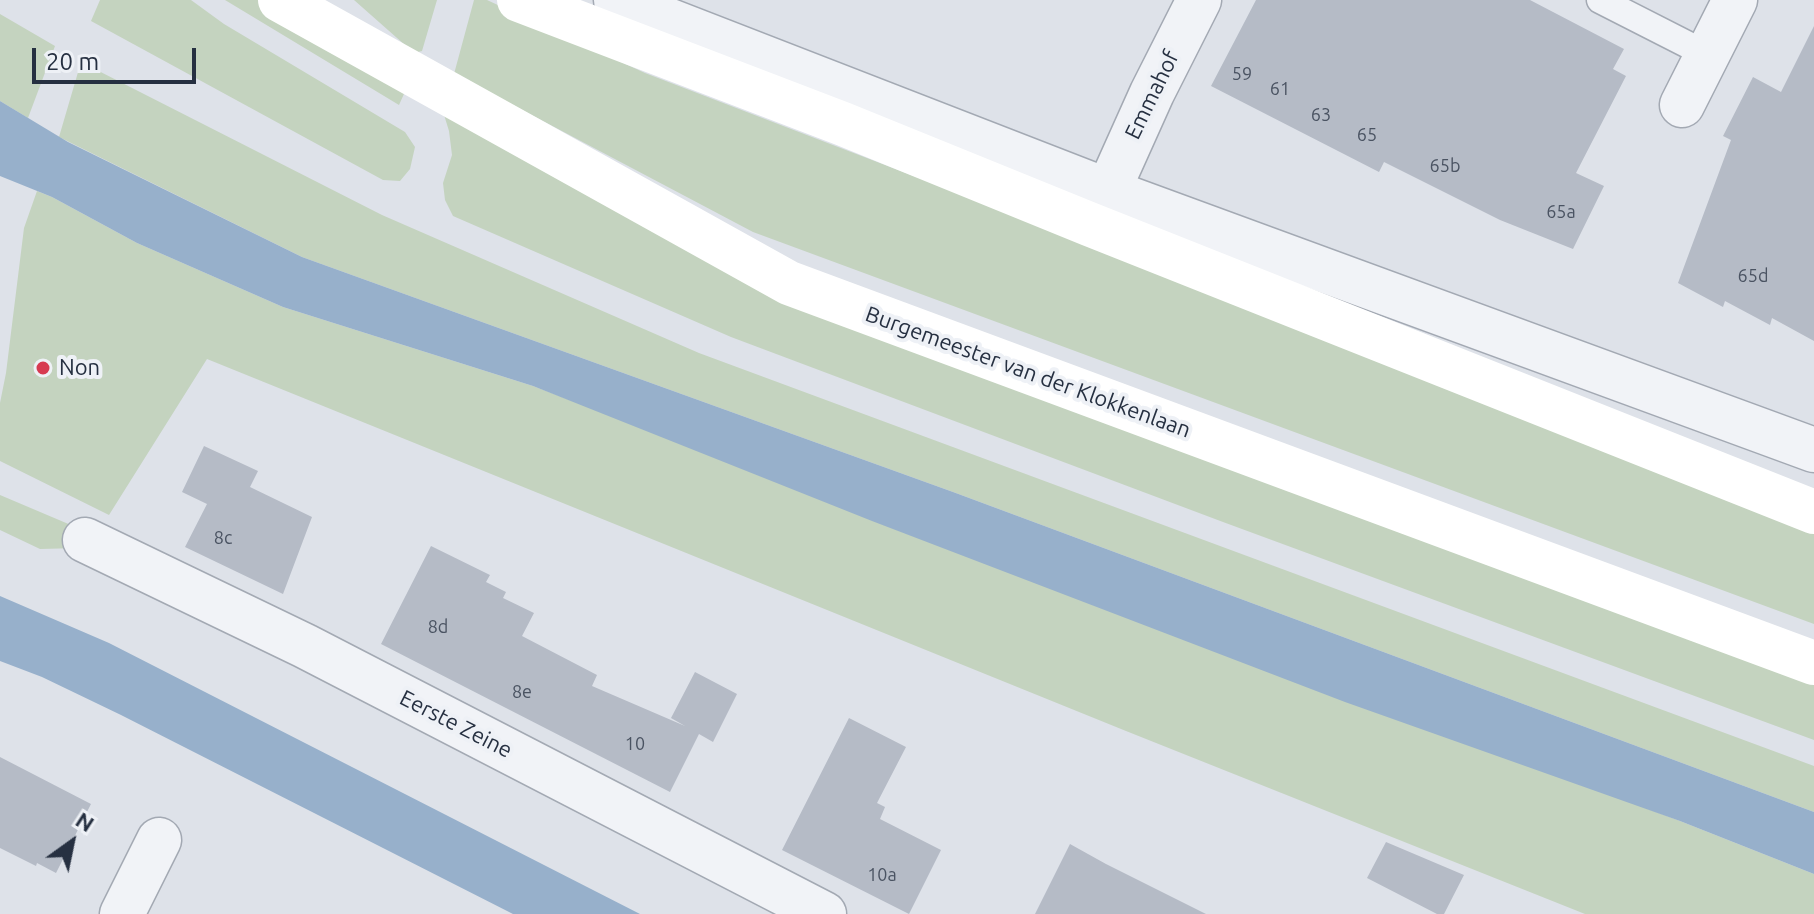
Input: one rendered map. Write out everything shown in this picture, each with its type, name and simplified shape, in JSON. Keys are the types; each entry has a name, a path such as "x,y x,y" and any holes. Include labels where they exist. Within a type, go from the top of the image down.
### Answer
{"main road":[{"name":"Burgemeester van der Klokkenlaan","path":"280,0 789,283 1814,663"},
{"path":"519,0 843,124 1814,512"}],"street":[{"path":"616,0 1108,191 1814,450"},
{"name":"Emmahof","path":"1108,191 1152,93 1199,0"},
{"path":"1682,105 1735,0"},
{"name":"Eerste Zeine","path":"85,540 305,646 824,914"},
{"path":"122,914 159,840"}],"lane":[{"path":"1600,0 1708,55"}],"green space":[{"path":"100,0 191,0 224,24 405,132 415,147 410,169 400,181 383,180 91,21"},
{"path":"225,0 261,0 408,85 399,105"},
{"path":"354,0 437,0 422,51 414,53"},
{"path":"474,0 487,0 645,73 1814,521 1814,624 753,232 454,74"},
{"path":"0,14 55,46 28,118 0,101"},
{"path":"81,62 382,215 699,353 1814,766 1814,812 953,492 302,257 59,137"},
{"path":"441,105 549,173 1814,672 1814,740 731,337 453,216 445,200 443,183 452,155"},
{"path":"37,191 137,243 283,307 533,386 1814,874 1814,914 1585,914 207,359 109,515 0,461 0,403 24,228"},
{"path":"0,495 85,531 80,548 40,549 0,530"}],"water":[{"path":"0,101 68,142 302,257 953,492 1814,812 1814,874 1680,821 1345,702 872,521 533,386 283,307 137,243 52,197 0,176"},
{"path":"0,596 109,643 640,914 513,914 121,715 42,677 0,661"}],"building":[{"path":"1256,0 1530,0 1624,49 1613,69 1626,76 1576,173 1604,186 1573,249 1500,220 1384,162 1379,172 1211,86"},
{"path":"1814,26 1814,341 1772,318 1770,325 1725,301 1723,307 1678,283 1731,140 1723,136 1753,77 1781,92"},
{"path":"204,446 258,471 250,487 312,517 283,594 185,547 207,504 182,492"},
{"path":"431,546 490,575 486,582 506,592 503,598 534,613 522,636 597,675 592,686 685,726 671,718 695,672 737,694 713,742 699,734 670,792 381,644"},
{"path":"849,718 906,747 877,803 885,807 880,819 941,850 909,914 782,850"},
{"path":"0,757 91,804 56,873 0,848"},
{"path":"1386,842 1464,875 1444,914 1437,914 1367,878"},
{"path":"1070,844 1106,864 1206,914 1035,914"}],"place":[{"name":"Non","path":"43,368"}]}
